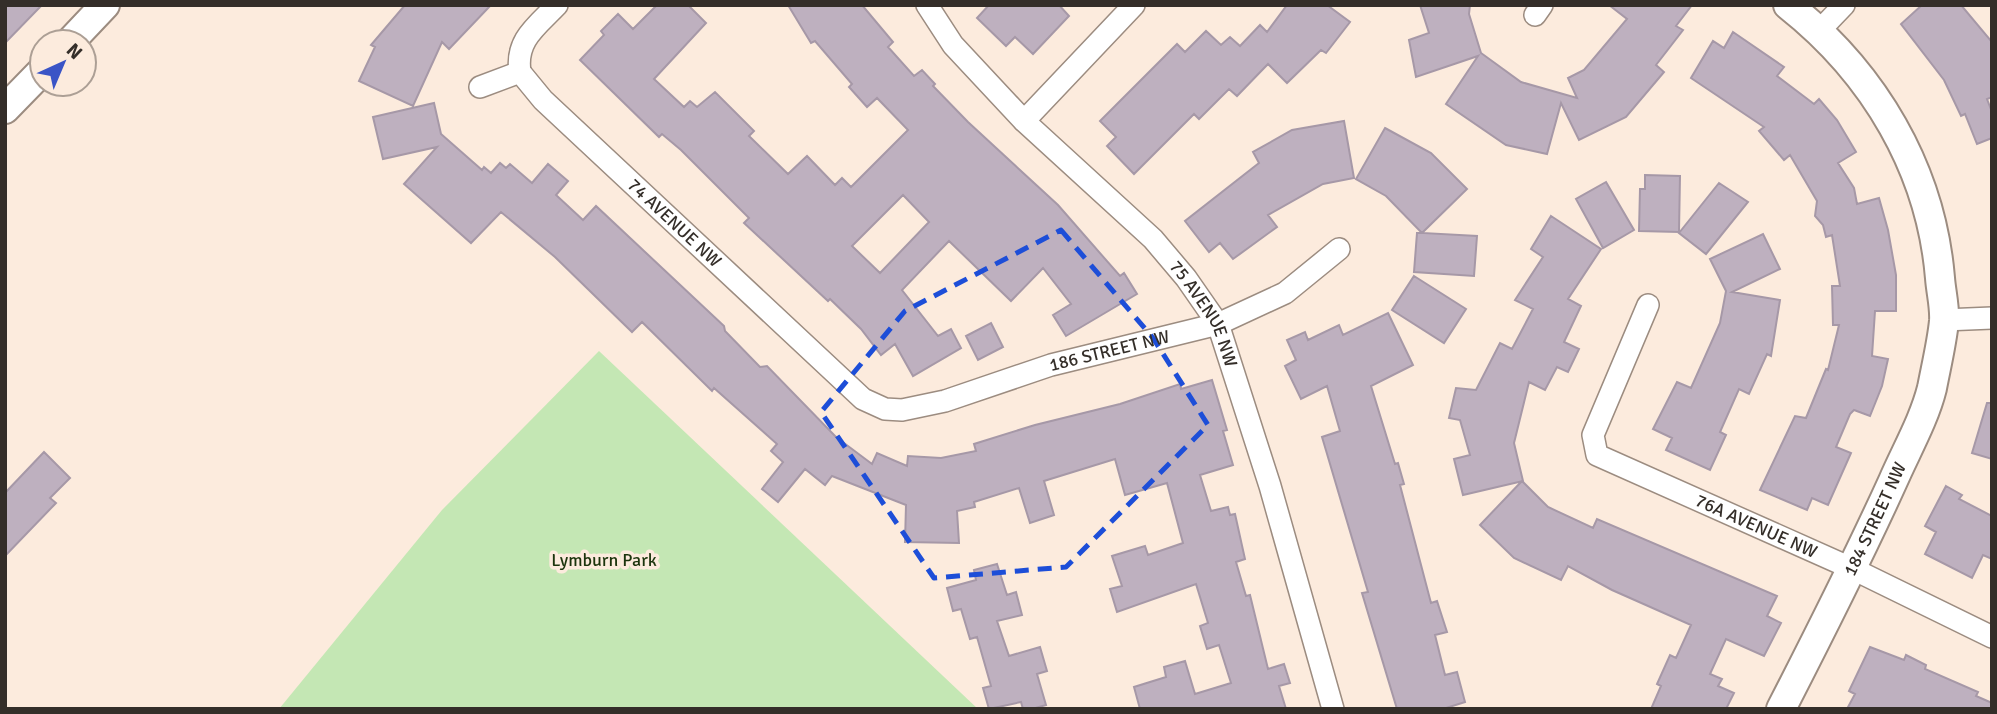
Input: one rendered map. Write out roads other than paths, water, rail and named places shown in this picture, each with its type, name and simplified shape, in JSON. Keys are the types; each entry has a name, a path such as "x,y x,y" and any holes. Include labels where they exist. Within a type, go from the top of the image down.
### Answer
{"street":[{"path":"83,28 105,5"},
{"path":"480,86 520,72 517,56 529,33 558,5"},
{"name":"75 AVENUE NW","path":"927,5 953,45 1024,121 1153,239 1186,278 1218,324 1270,486 1334,709"},
{"path":"1024,121 1134,5"},
{"name":"184 STREET NW","path":"1782,709 1853,569 1913,440 1931,390 1944,320 1939,259 1927,202 1916,169 1899,133 1874,96 1820,30 1788,5"},
{"path":"1820,30 1844,5"},
{"name":"74 AVENUE NW","path":"520,72 543,100 863,400"},
{"path":"5,109 28,85"},
{"name":"186 STREET NW","path":"863,400 885,409 902,410 945,401 1051,366 1218,324 1285,293 1339,249"},
{"name":"76A AVENUE NW","path":"1648,305 1593,435 1597,454 1853,569 1992,637"},
{"path":"1944,320 1992,318"}],"park label":[{"name":"Lymburn Park","path":"604,560"}]}
